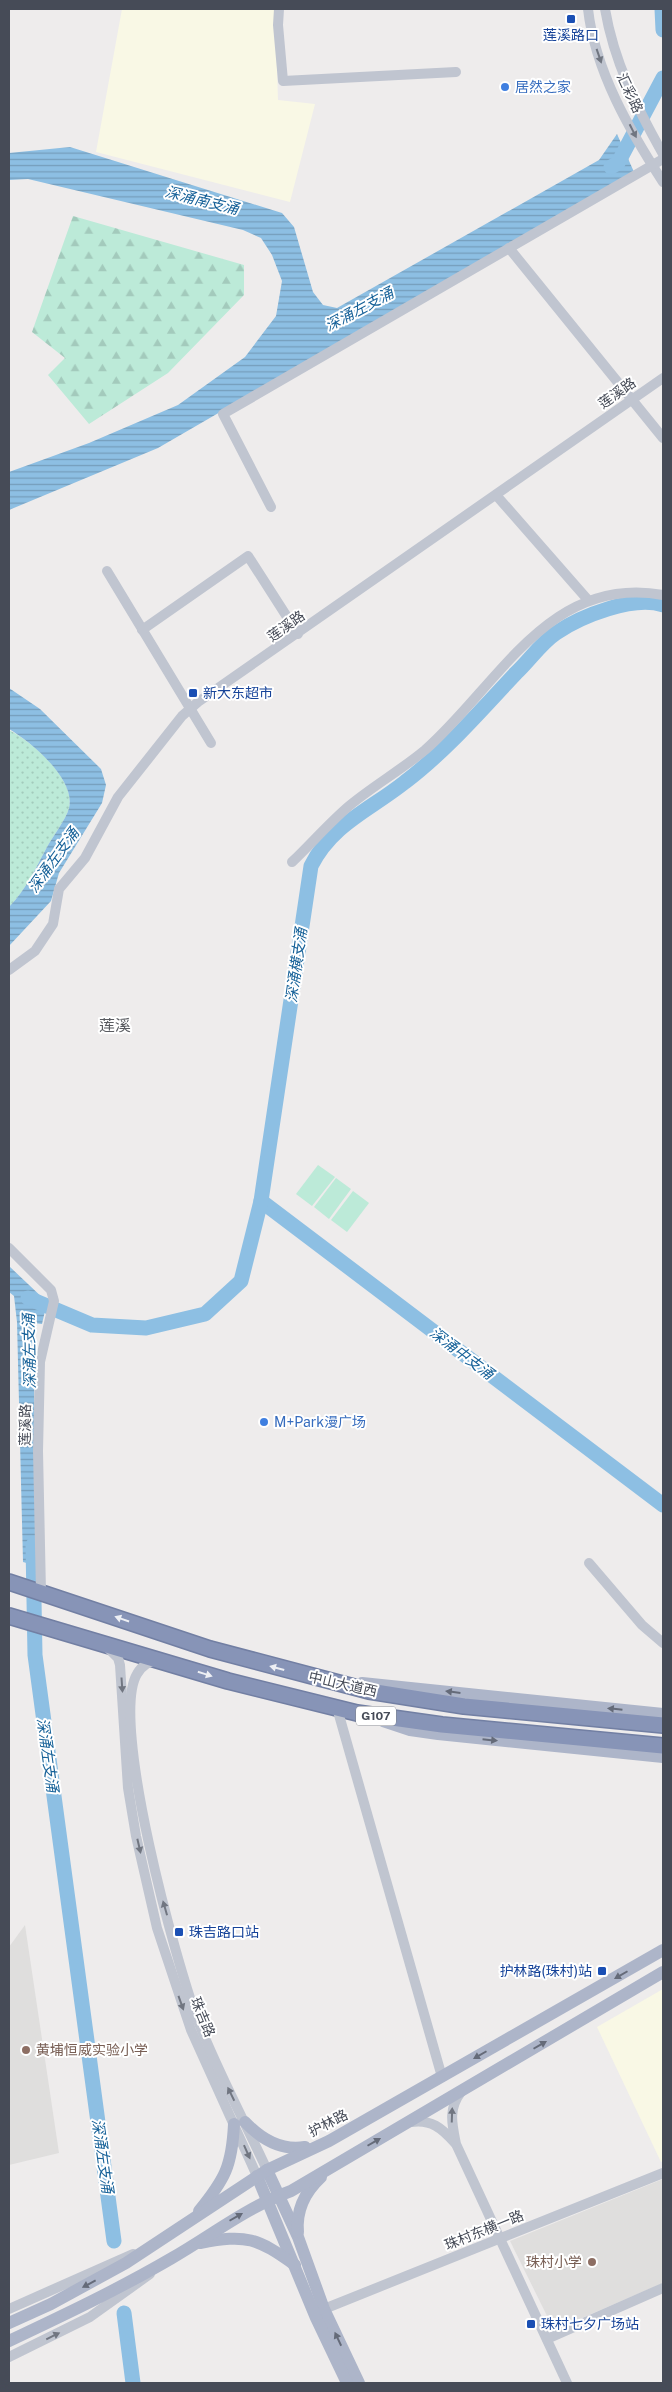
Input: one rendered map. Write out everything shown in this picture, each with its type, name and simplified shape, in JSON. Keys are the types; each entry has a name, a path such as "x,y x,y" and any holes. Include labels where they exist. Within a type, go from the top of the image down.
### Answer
{"highway":[{"name":"G107","path":"11,1582 38,1590"},
{"name":"中山大道西","path":"38,1590 210,1649 324,1680 413,1699 663,1725"},
{"name":"G107","path":"14,1618 102,1643"},
{"name":"中山大道西","path":"102,1643 228,1681 357,1713 442,1725 663,1746"}],"main road":[{"path":"324,1680 663,1714"},
{"path":"357,1713 410,1730 663,1757"},
{"name":"护林路","path":"9,2323 103,2276 153,2246 262,2173 329,2141 663,1950"},
{"path":"9,2341 162,2264 231,2219 290,2190 663,1972"},
{"path":"190,2222 227,2170 239,2123 255,2134 284,2147 300,2148 329,2141 340,2161"},
{"path":"298,2237 298,2217 305,2196 318,2180 340,2161"},
{"name":"珠吉路","path":"262,2173 273,2197 296,2265 358,2383"},
{"name":"珠吉路","path":"273,2197 298,2237 319,2311 347,2383"},
{"path":"195,2244 220,2239 247,2238 266,2245 296,2265"}],"street":[{"path":"279,9 278,25 283,81 456,72"},
{"name":"汇彩路","path":"588,9 598,53 621,109 644,153 663,182"},
{"name":"汇彩路","path":"605,9 615,53 634,98 663,154"},
{"path":"271,507 222,414 663,159"},
{"path":"509,248 663,438"},
{"name":"莲溪路","path":"9,970 35,952 53,924 59,889 85,858 118,797 163,739 190,709 663,378"},
{"path":"496,495 588,600"},
{"path":"142,630 248,556 298,634"},
{"path":"107,571 211,743"},
{"path":"292,862 348,807 424,750 470,705 529,637 546,624 588,600 636,591 663,595"},
{"name":"莲溪路","path":"9,1248 52,1290 54,1301 40,1362 38,1590"},
{"path":"589,1563 642,1625 663,1643"},
{"name":"珠吉路","path":"102,1643 112,1652 120,1665 128,1788 136,1836 157,1928 182,2006 262,2173"},
{"name":"珠吉路","path":"158,1659 143,1666 136,1674 133,1686 132,1729 139,1792 156,1875 189,1995 239,2123"},
{"path":"337,1708 442,2077"},
{"path":"463,2090 456,2100 452,2112 456,2144 568,2383"},
{"path":"407,2122 420,2121 433,2124 441,2128 456,2144"},
{"name":"珠村东横一路","path":"319,2311 663,2173"},
{"path":"9,2309 89,2272 153,2246"},
{"path":"9,2357 90,2317 137,2286 162,2264"},
{"path":"547,2339 663,2288"}],"shaded area":[{"path":"122,9 275,9 278,100 315,104 290,202 96,152"},
{"name":"黄埔恒威实验小学","path":"25,1925 59,2153 9,2165 9,1947"},
{"path":"663,1989 663,2161 661,2162 597,2027"},
{"name":"珠村小学","path":"663,2179 663,2283 554,2330 510,2241"}],"green space":[{"path":"73,216 244,265 244,295 168,373 89,424 48,375 65,358 32,332"},
{"path":"9,730 29,743 59,773 66,785 69,808 34,872 9,907"},
{"path":"318,1165 335,1177 312,1206 296,1194"},
{"path":"336,1178 351,1189 329,1219 314,1207"},
{"path":"353,1191 369,1203 347,1232 331,1220"}],"water":[{"name":"深涌南支涌","path":"617,134 634,172 158,448 9,510 9,472 89,443 178,405 245,357 276,316 282,281 272,255 261,238 243,230 28,179 9,180 9,153 70,147 282,213 294,227 313,292 323,305 337,308 599,160"},
{"path":"9,688 40,709 101,769 106,785 102,803 59,873 51,901 9,946 9,907 34,872 65,818 69,808 69,797 66,785 50,762 29,743 9,729"},
{"path":"9,1266 47,1302 42,1324 33,1323 37,1566 23,1562 17,1322 14,1296 9,1292"}],"waterway":[{"path":"662,9 663,30"},
{"name":"深涌左支涌","path":"611,167 618,163 663,78"},
{"name":"深涌横支涌","path":"28,1298 92,1325 146,1328 205,1314 241,1281 261,1201 311,866 320,851 341,828 392,792 435,757 463,730 540,647 556,633 593,614 623,605 638,603 663,605"},
{"name":"深涌中支涌","path":"261,1201 663,1505"},
{"name":"深涌左支涌","path":"33,1545 35,1655 114,2241"},
{"name":"深涌左支涌","path":"124,2313 133,2383"}],"place":[{"name":"莲溪路口","path":"571,19"},
{"name":"居然之家","path":"505,87"},
{"name":"新大东超市","path":"193,693"},
{"name":"M+Park漫广场","path":"264,1422"},
{"name":"珠吉路口站","path":"179,1932"},
{"name":"护林路(珠村)站","path":"602,1971"},
{"name":"黄埔恒威实验小学","path":"26,2050"},
{"name":"珠村小学","path":"592,2262"},
{"name":"珠村七夕广场站","path":"531,2324"}],"district":[{"name":"莲溪","path":"115,1025"}]}
